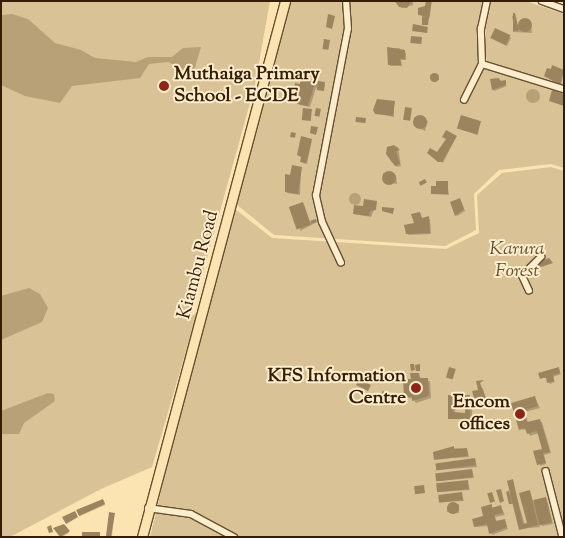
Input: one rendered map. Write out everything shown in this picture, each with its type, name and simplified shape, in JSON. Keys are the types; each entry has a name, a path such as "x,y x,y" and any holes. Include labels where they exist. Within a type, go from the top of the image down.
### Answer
{"highway":[{"name":"Kiambu Road","path":"142,537 148,508 286,1"}],"street":[{"path":"341,263 322,222 316,196 348,29 346,1"},
{"path":"464,100 482,64 481,29 487,1"},
{"path":"542,1 564,9"},
{"path":"482,64 564,89"},
{"path":"529,291 522,276 541,257"},
{"path":"546,471 563,537"},
{"path":"148,508 191,514 234,537"}],"green space":[{"path":"1,1 270,1 255,85 191,316 197,313 152,467 101,489 10,537 1,537"},
{"path":"291,1 526,1 564,14 564,86 487,61 484,46 486,28 482,46 487,63 564,87 564,168 551,164 499,170 474,194 476,230 445,246 274,235 236,204"},
{"name":"Karura Forest","path":"551,167 564,171 564,537 150,537 230,205 272,238 446,249 479,233 477,195 502,173"}],"shaded area":[{"path":"12,14 28,19 55,43 81,50 95,58 136,62 148,57 172,57 183,48 201,47 193,74 168,62 149,64 140,78 72,86 60,103 25,96 1,85 1,15"},
{"path":"533,89 538,91 540,96 538,101 533,103 528,101 526,96 528,91"},
{"path":"355,193 361,199 355,205 349,199"},
{"path":"29,288 40,294 48,308 42,322 1,340 1,296"},
{"path":"48,393 54,394 55,401 24,423 19,434 1,434 1,411"}],"building":[{"path":"395,1 412,1 407,8 399,7"},
{"path":"426,1 432,1 429,17 418,15 418,8 425,6"},
{"path":"513,13 515,13 519,30 513,32"},
{"path":"328,14 335,16 332,29 326,27"},
{"path":"422,16 429,17 428,25 422,25"},
{"path":"525,18 530,20 532,25 530,30 525,32 520,30 518,25 520,20"},
{"path":"413,24 428,27 427,33 412,31"},
{"path":"495,28 510,35 506,45 490,38"},
{"path":"411,36 422,37 421,44 410,43"},
{"path":"324,39 330,40 328,50 322,49"},
{"path":"387,47 405,50 405,59 400,59 401,65 388,65"},
{"path":"552,65 564,70 560,85 544,76 547,68 551,69"},
{"path":"434,73 438,77 434,81 430,77"},
{"path":"301,78 311,82 316,80 308,106 297,104 298,95 293,94 295,83 300,84"},
{"path":"499,78 500,81 506,80 506,85 492,90 490,79"},
{"path":"318,81 325,82 324,91 317,90"},
{"path":"552,90 564,94 564,106 549,101"},
{"path":"377,99 395,101 393,116 375,114 373,110"},
{"path":"405,107 412,108 410,121 403,120"},
{"path":"303,108 312,109 311,121 302,120"},
{"path":"316,108 321,109 319,117 314,116"},
{"path":"420,115 425,117 427,122 425,127 420,129 415,127 413,122 415,117"},
{"path":"461,115 481,121 477,135 457,128"},
{"path":"356,117 366,118 365,123 355,122"},
{"path":"311,126 318,127 316,135 310,133"},
{"path":"446,130 457,136 442,162 438,162 427,153 430,148 437,152 446,139 442,137"},
{"path":"291,132 296,133 295,138 290,137"},
{"path":"301,136 312,139 306,163 300,162 301,157 297,155"},
{"path":"394,145 400,150 396,151 400,164 395,166 386,154 387,147"},
{"path":"292,165 302,167 298,194 285,192 285,174 290,175"},
{"path":"389,171 394,173 396,178 394,183 389,185 384,183 382,178 384,173"},
{"path":"425,179 427,183 421,186 419,182"},
{"path":"436,181 448,181 448,194 431,194 431,186 436,186"},
{"path":"460,198 464,209 455,216 450,202"},
{"path":"364,199 377,201 376,210 370,211 369,216 353,214 354,205 363,206"},
{"path":"303,202 311,225 297,230 289,207"},
{"path":"382,207 394,208 393,214 382,211"},
{"path":"420,212 422,218 429,216 430,233 406,234 404,225 414,223 411,214"},
{"path":"316,219 317,222 311,224 310,221"},
{"path":"549,258 553,263 538,268 536,262"},
{"path":"535,269 537,272 531,277 528,273"},
{"path":"410,364 414,364 415,370 411,371"},
{"path":"420,364 420,371 416,371 415,365"},
{"path":"449,367 456,369 453,380 446,378"},
{"path":"559,367 560,373 553,375 554,381 547,383 546,377 540,379 538,373"},
{"name":"KFS Information Centre","path":"410,373 419,373 420,378 428,378 429,396 412,401 412,397 404,397 403,379 411,379"},
{"path":"361,375 365,378 363,381 371,385 368,391 356,385"},
{"path":"484,380 480,383 486,398 474,398 472,391 478,390 476,381"},
{"path":"383,390 386,396 392,399 391,402 380,397"},
{"path":"448,395 470,395 470,419 448,419","holes":["454,400 465,401 465,413 453,412"]},
{"name":"Encom offices","path":"535,396 538,406 524,410 527,422 540,419 550,452 543,453 546,463 537,465 533,451 542,449 537,431 527,434 525,428 519,430 511,403"},
{"path":"486,400 488,406 484,408 482,401"},
{"path":"454,446 454,449 467,448 468,456 434,460 433,452"},
{"path":"475,458 476,465 436,470 435,464"},
{"path":"472,469 473,477 436,481 435,474"},
{"path":"513,479 523,524 527,523 519,493 530,490 538,525 519,530 507,481"},
{"path":"468,480 469,489 437,492 436,483"},
{"path":"424,485 425,493 415,494 414,486"},
{"path":"501,489 504,501 500,503 496,490"},
{"path":"509,491 512,504 509,504 506,492"},
{"path":"462,492 463,500 439,503 438,495"},
{"path":"492,492 495,502 490,503 487,493"},
{"path":"546,497 552,522 539,525 533,500"},
{"path":"103,499 105,504 79,516 76,510"},
{"path":"451,502 455,502 459,508 455,514 451,514 447,510 447,506"},
{"path":"492,504 492,508 501,505 503,513 494,515 496,521 505,519 507,527 489,534 487,524 474,527 472,519 483,516 481,507"},
{"path":"75,511 78,517 66,524 62,517"},
{"path":"109,512 115,513 111,537 106,536"},
{"path":"64,524 70,531 60,537 53,528"},
{"path":"51,525 53,532 49,533 47,527"},
{"path":"82,532 100,532 100,536 82,536"}],"place":[{"name":"Muthaiga Primary School - ECDE","path":"164,86"},
{"name":"KFS Information Centre","path":"416,388"},
{"name":"Encom offices","path":"520,414"}]}
